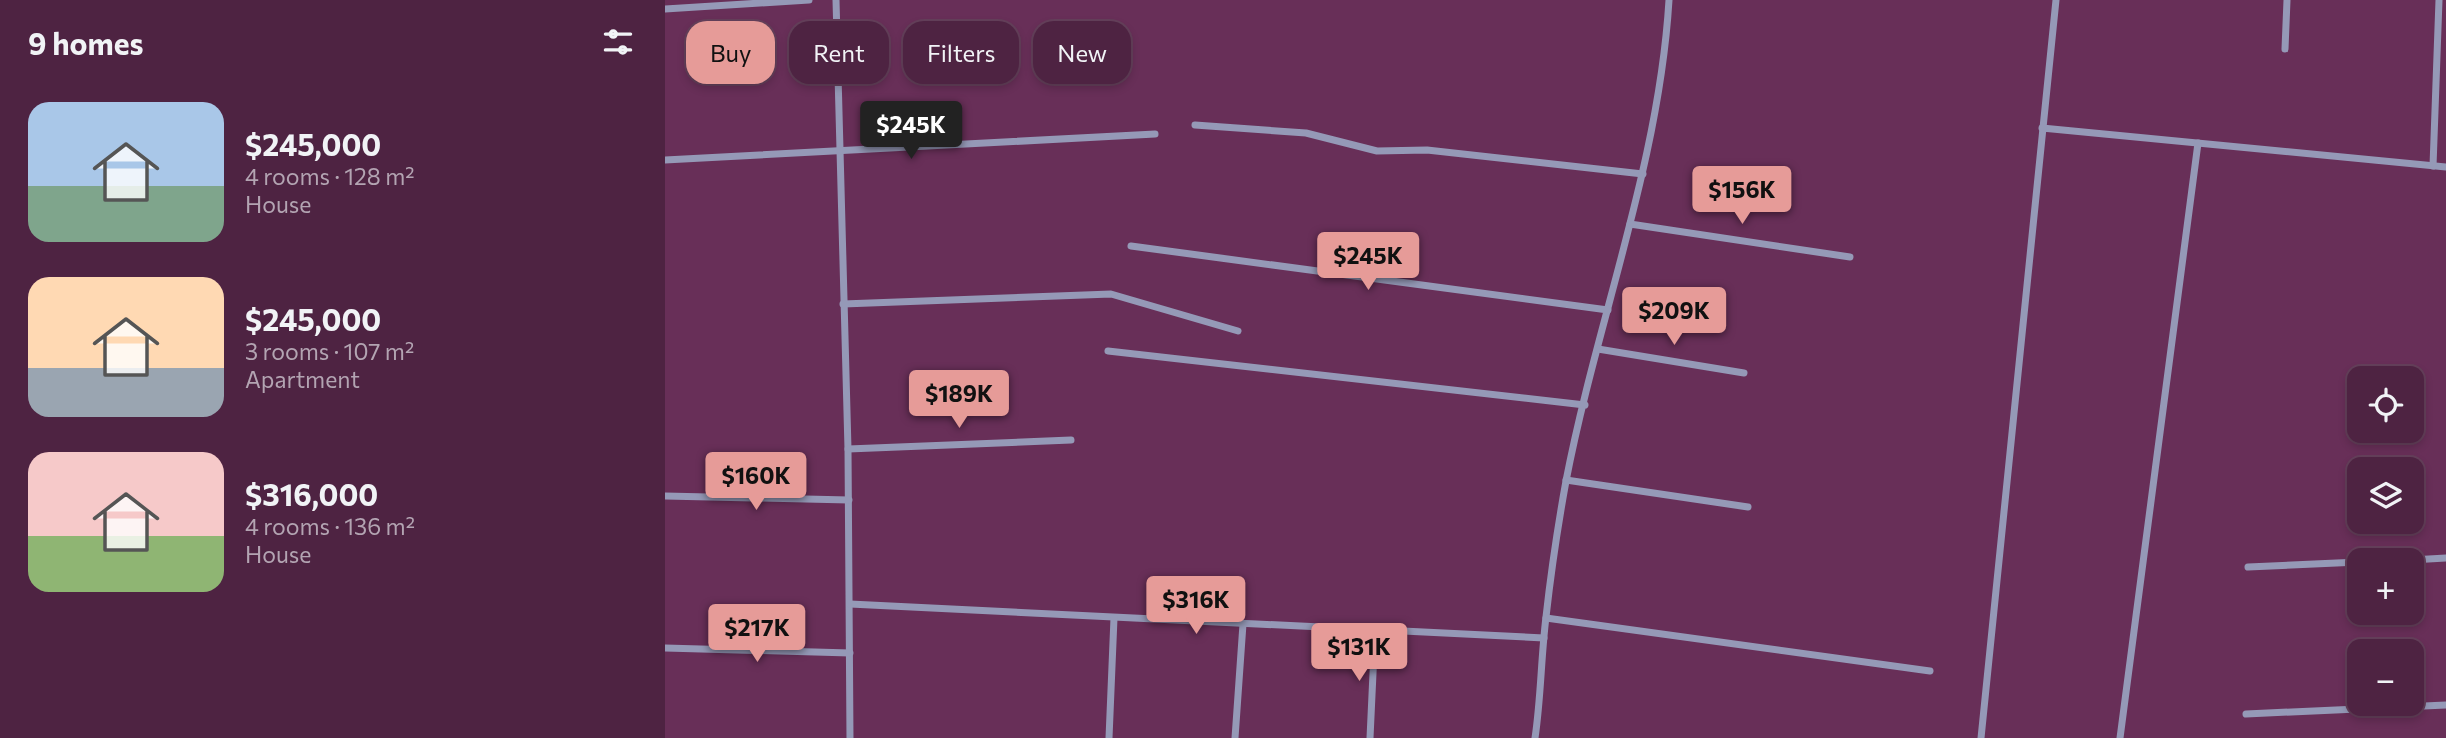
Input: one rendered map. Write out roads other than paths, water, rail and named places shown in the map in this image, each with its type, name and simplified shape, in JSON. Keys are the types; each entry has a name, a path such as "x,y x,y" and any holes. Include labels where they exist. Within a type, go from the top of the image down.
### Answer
{"street":[{"path":"665,9 809,0"},
{"path":"836,0 849,500 850,738"},
{"path":"1535,738 1546,618 1566,480 1643,174 1667,36 1669,0"},
{"path":"1981,738 2056,0"},
{"path":"2285,49 2287,0"},
{"path":"2433,166 2439,0"},
{"path":"1195,125 1306,133 1377,151 1427,150 1643,174"},
{"path":"2042,128 2446,167"},
{"path":"665,160 1155,134"},
{"path":"2120,738 2198,143"},
{"path":"1630,224 1850,257"},
{"path":"1131,246 1608,310"},
{"path":"843,304 1111,295 1238,331"},
{"path":"1598,349 1744,373"},
{"path":"1108,351 1584,405"},
{"path":"848,449 1071,440"},
{"path":"1566,480 1748,507"},
{"path":"665,496 849,500"},
{"path":"2424,559 2446,558"},
{"path":"2248,567 2347,563"},
{"path":"850,604 1544,638"},
{"path":"1109,738 1114,618"},
{"path":"1546,618 1930,671"},
{"path":"1235,738 1243,624"},
{"path":"1370,738 1375,630"},
{"path":"665,648 850,653"},
{"path":"2246,714 2446,705"}]}
